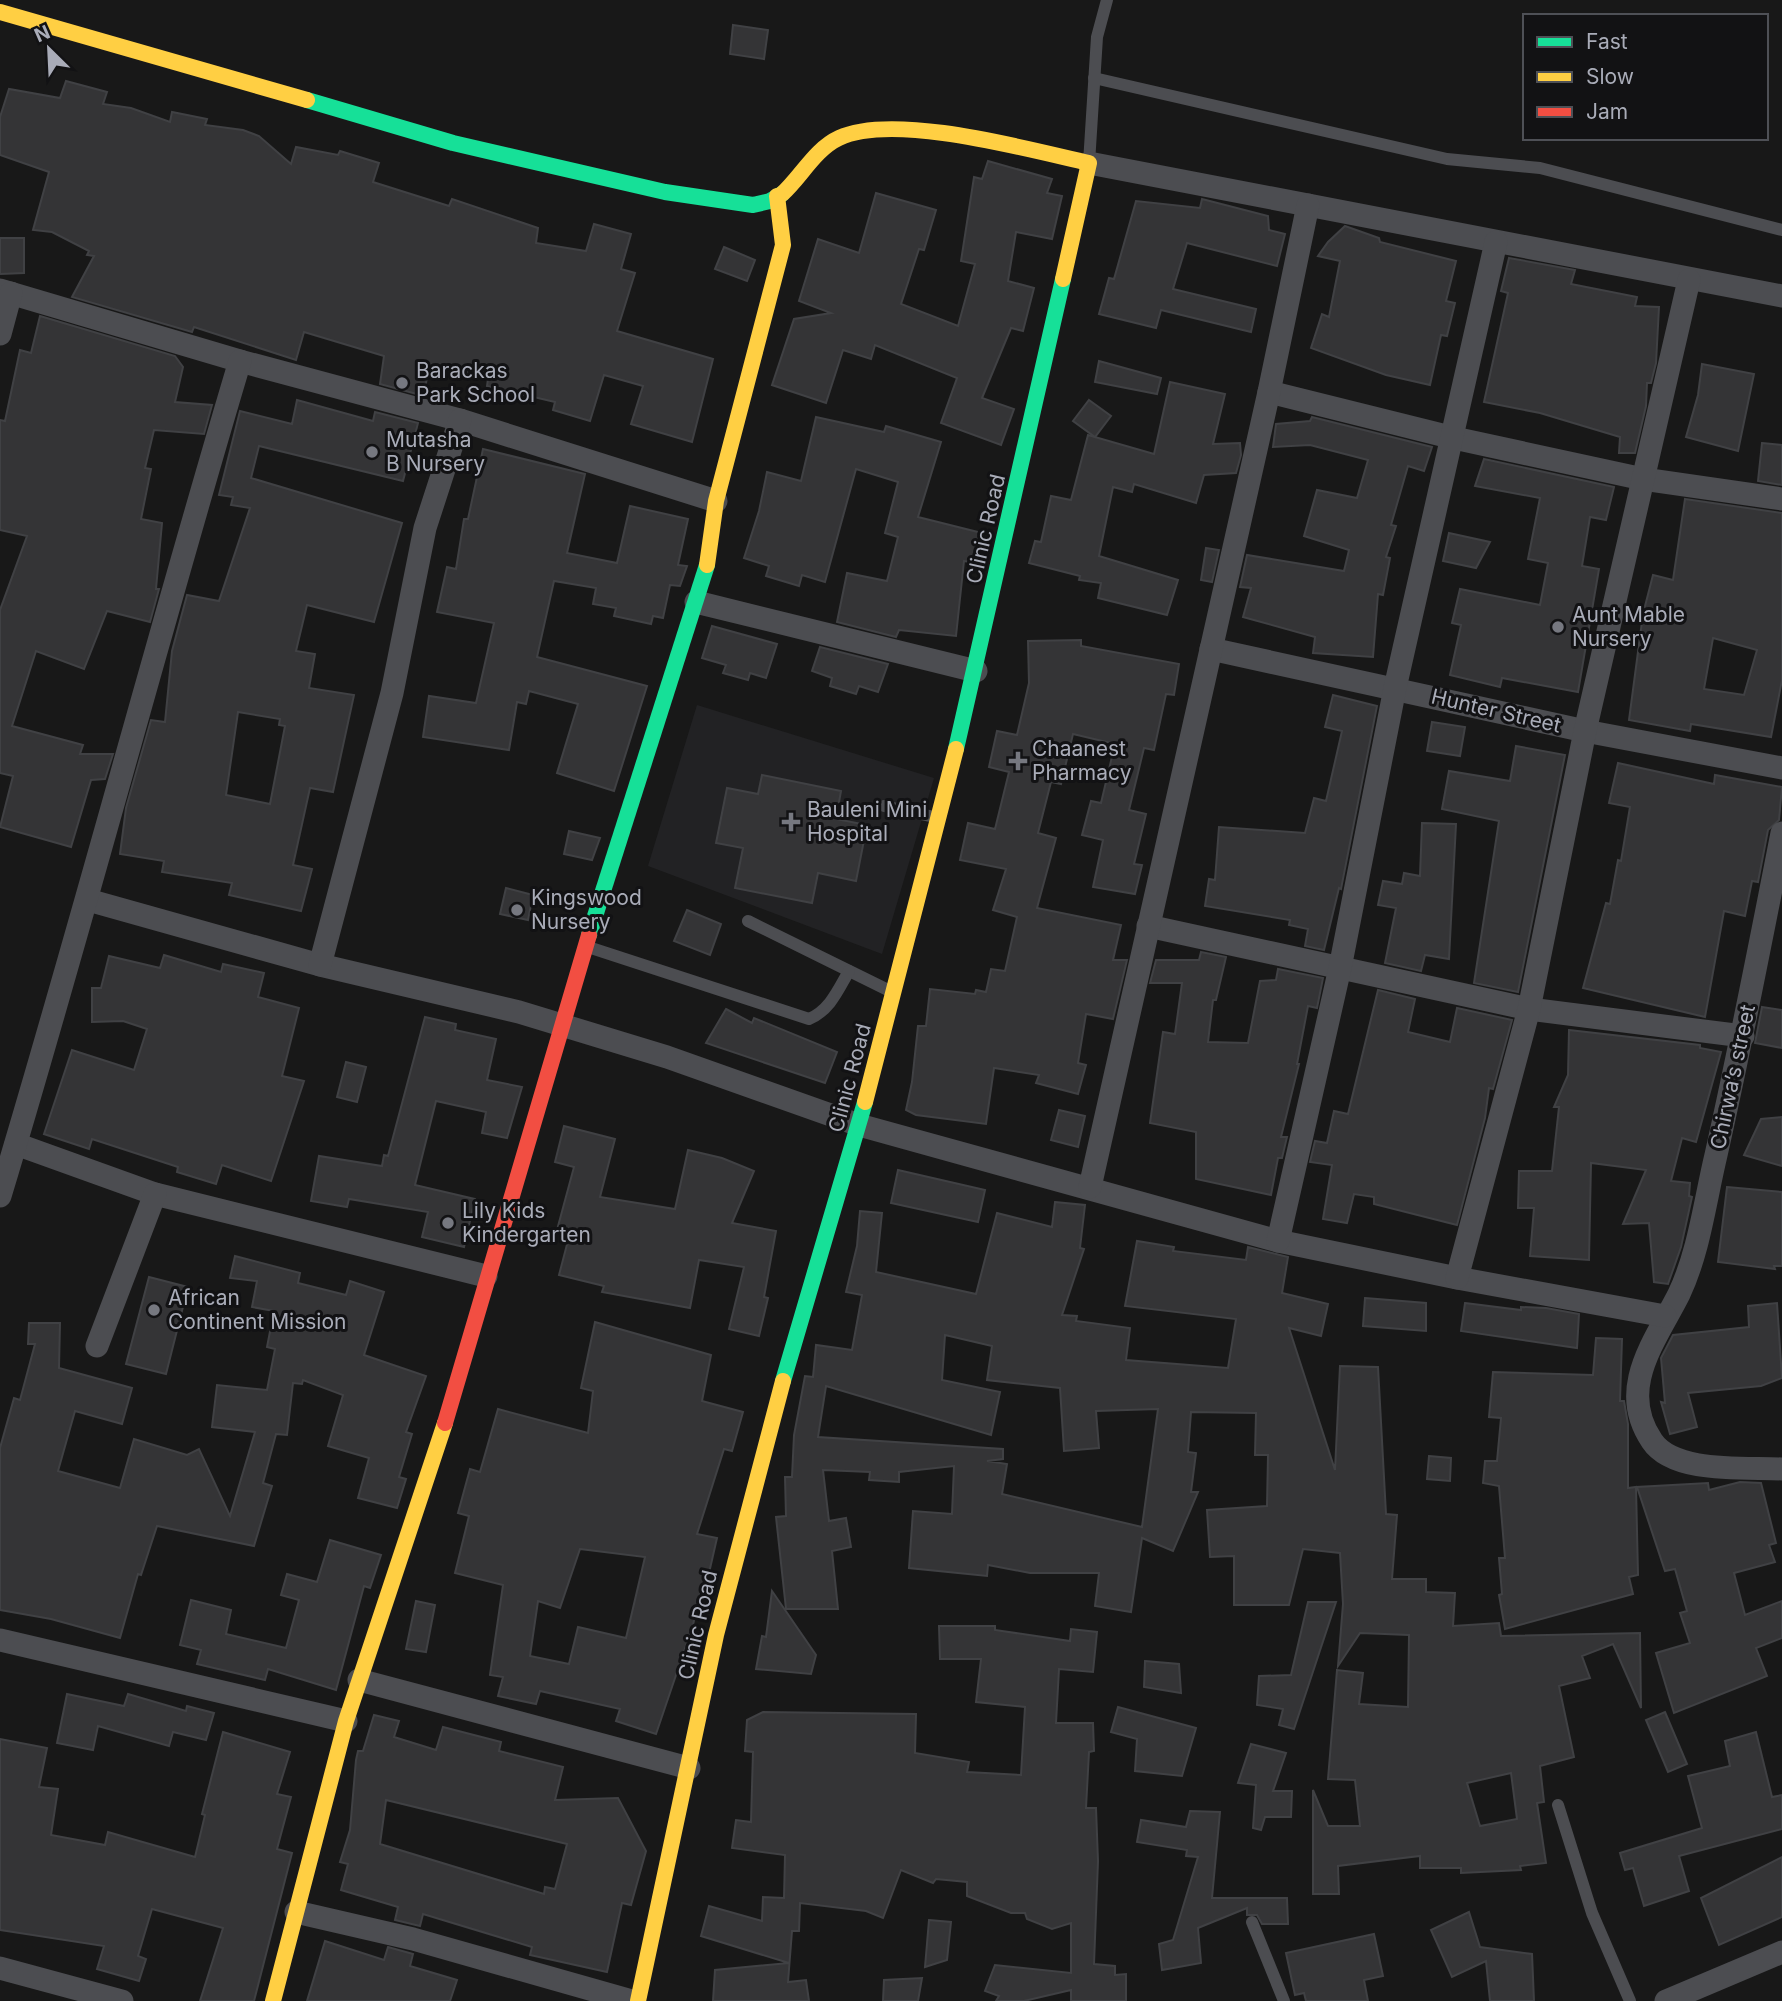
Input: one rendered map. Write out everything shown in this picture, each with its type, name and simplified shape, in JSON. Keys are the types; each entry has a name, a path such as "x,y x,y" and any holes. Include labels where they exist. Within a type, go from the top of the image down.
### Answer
{"street":[{"path":"0,12 134,47 438,139 649,191 757,205 777,196 823,148 842,137 865,131 954,137 1782,296"},
{"name":"Clinic Road","path":"638,2001 716,1634 785,1372 859,1125 940,818 976,671 1089,163"},
{"path":"273,2001 346,1721 444,1427 559,1024 711,553 709,537 716,501 783,245 783,225 777,196"},
{"path":"1090,1187 1269,392 1308,205"},
{"path":"1278,1241 1340,968 1395,688 1454,438 1496,242"},
{"path":"1457,1278 1529,1009 1585,731 1689,280"},
{"path":"0,334 5,292 240,361 460,420 716,501"},
{"path":"0,1196 88,900 161,628 240,361"},
{"path":"1269,392 1454,438 1643,479 1782,499"},
{"path":"320,965 392,693 425,528 460,420"},
{"path":"696,602 976,671"},
{"name":"Hunter Street","path":"1211,649 1585,731 1782,768"},
{"name":"Chirwa’s street","path":"1782,833 1743,1036 1688,1271 1646,1353 1639,1376 1643,1422 1651,1440 1674,1459 1689,1464 1782,1469"},
{"path":"88,900 320,965 559,1024 667,1056 859,1125 1278,1241 1457,1278 1665,1316"},
{"path":"1148,926 1529,1009 1743,1036"},
{"path":"16,1144 156,1194 486,1276"},
{"path":"97,1346 156,1194"},
{"path":"0,1640 346,1721"},
{"path":"359,1680 689,1768"},
{"path":"296,1912 413,1939 632,2001"},
{"path":"1666,2001 1701,1994 1782,1952"},
{"path":"0,1968 122,2001"}],"lane":[{"path":"1089,163 1097,37 1107,0"},
{"path":"1094,78 1447,159 1540,168 1782,230"},
{"path":"884,806 940,818"},
{"path":"748,921 894,993"},
{"path":"585,946 809,1019 821,1014 830,1004 849,971"},
{"path":"1558,1805 1592,1913 1630,2001"},
{"path":"1252,1922 1284,2001"}],"shaded area":[{"name":"Bauleni Mini Hospital","path":"697,705 934,778 882,954 648,866"}],"building":[{"path":"733,25 768,30 764,59 730,54"},
{"path":"66,81 107,92 103,104 131,108 170,122 172,112 207,119 205,125 243,130 259,136 291,164 296,147 338,155 340,151 379,163 373,182 449,206 452,199 538,228 536,243 586,251 594,224 631,234 621,269 635,273 617,331 713,359 692,442 631,424 643,386 604,375 590,421 553,410 555,402 487,386 488,379 429,364 424,396 380,384 384,356 304,332 296,360 194,327 192,332 72,297 94,256 87,255 89,251 52,232 33,230 49,172 0,155 0,117 9,89 60,98"},
{"path":"988,161 1052,179 1047,193 1062,196 1052,239 1016,232 1008,281 1034,288 1023,331 1011,328 982,398 1014,409 1001,445 941,423 957,378 875,345 871,359 843,350 826,403 772,385 794,319 831,313 799,301 818,239 859,253 876,193 936,210 924,250 919,249 901,304 958,326 975,264 961,261 974,177 982,179"},
{"path":"1202,199 1268,216 1269,230 1285,234 1277,266 1187,243 1173,289 1256,309 1251,332 1161,310 1156,328 1099,314 1109,278 1114,279 1136,201 1200,208"},
{"path":"1345,226 1379,238 1380,242 1456,261 1446,301 1455,303 1447,336 1441,335 1430,385 1386,375 1311,348 1322,314 1329,317 1340,261 1318,256"},
{"path":"0,238 24,238 24,273 0,274"},
{"path":"724,247 755,260 747,281 715,269"},
{"path":"1509,258 1575,270 1571,284 1637,297 1635,306 1659,307 1656,363 1651,383 1647,383 1646,406 1635,453 1619,453 1620,437 1540,413 1484,402 1508,293 1501,291"},
{"path":"40,316 175,356 183,367 175,402 212,405 204,434 154,430 145,468 151,469 141,519 162,523 156,589 159,589 150,622 107,611 84,669 36,651 12,726 83,745 80,754 113,754 105,779 91,780 71,847 0,827 13,776 0,773 0,610 27,536 0,530 0,420 5,421 20,350 31,353"},
{"path":"1099,361 1161,378 1157,394 1095,382"},
{"path":"1702,364 1754,374 1738,451 1686,437 1698,395"},
{"path":"1170,382 1225,394 1213,444 1240,443 1241,455 1236,473 1204,475 1196,503 1134,484 1132,492 1113,487 1099,556 1178,580 1167,615 1098,598 1101,583 1079,580 1080,576 1029,563 1035,541 1041,542 1051,496 1071,500 1088,435 1154,454"},
{"path":"297,400 373,421 375,412 418,423 403,481 259,446 251,478 402,523 374,622 307,605 296,651 315,654 309,688 354,695 333,792 310,788 293,865 312,869 301,911 229,895 232,883 162,872 164,861 120,854 126,808 151,720 165,722 172,651 187,595 219,601 250,508 231,505 233,497 219,495 240,411 292,424","holes":["238,712 280,719 279,725 285,726 270,804 226,795"]},
{"path":"1089,400 1111,416 1095,437 1073,421"},
{"path":"816,417 884,432 886,426 941,442 918,517 982,533 974,563 964,561 956,636 899,630 896,637 837,622 847,573 887,581 898,537 885,533 898,482 856,469 825,582 802,575 799,586 766,576 769,566 744,558 759,511 767,472 801,481"},
{"path":"1312,417 1432,447 1424,471 1408,466 1391,525 1396,526 1386,557 1390,558 1383,595 1378,594 1373,657 1313,653 1315,637 1243,617 1251,588 1240,587 1247,555 1344,571 1349,550 1304,536 1317,490 1357,498 1368,460 1310,445 1273,447 1276,424 1310,421"},
{"path":"1762,443 1782,445 1782,485 1758,481"},
{"path":"483,449 585,474 567,553 617,563 630,506 688,519 678,565 687,566 680,586 670,585 663,618 653,616 651,624 614,616 616,608 593,604 596,588 554,581 537,657 647,686 614,791 557,773 578,704 529,691 526,704 517,702 509,750 423,737 429,696 476,703 494,623 437,612 447,567 456,569 464,519 468,519"},
{"path":"1484,459 1614,487 1606,520 1590,517 1582,566 1599,569 1578,692 1502,678 1500,687 1450,675 1461,625 1452,623 1460,589 1540,605 1548,563 1528,559 1540,498 1475,486"},
{"path":"1685,499 1782,513 1782,680 1771,737 1691,724 1690,731 1629,720 1643,614 1653,575 1673,580","holes":["1713,638 1757,650 1744,695 1704,689"]},
{"path":"1449,533 1490,542 1476,568 1443,561"},
{"path":"1206,548 1219,550 1212,582 1201,580"},
{"path":"712,626 777,644 766,678 750,673 748,680 723,673 726,665 702,658"},
{"path":"1081,640 1081,646 1179,664 1174,695 1166,694 1154,750 1144,748 1129,810 1146,814 1134,864 1142,865 1135,894 1093,887 1103,840 1082,835 1091,801 1101,803 1115,744 1073,734 1061,784 1051,782 1038,833 1056,838 1037,908 1121,925 1113,960 1127,960 1113,1019 1086,1014 1078,1063 1086,1065 1078,1094 1036,1083 1039,1075 994,1068 986,1124 916,1115 906,1110 918,1026 926,1026 930,989 975,994 976,990 986,992 991,969 1005,971 1017,917 993,910 1006,869 960,860 968,823 995,829 1009,772 989,767 997,731 1017,735 1029,683 1028,641"},
{"path":"820,647 888,664 878,692 859,686 856,694 830,686 832,678 812,671"},
{"path":"1333,695 1377,706 1341,889 1339,888 1324,950 1305,946 1308,929 1289,925 1290,920 1205,906 1209,879 1215,880 1219,827 1305,833 1314,798 1326,801 1342,731 1325,727"},
{"path":"1432,722 1465,727 1460,756 1427,751"},
{"path":"1516,746 1565,755 1518,992 1474,983 1499,821 1442,809 1449,771 1510,781"},
{"path":"1618,763 1714,784 1715,775 1782,787 1779,820 1768,830 1758,882 1752,881 1745,916 1724,911 1705,1017 1583,988 1606,903 1610,904 1630,807 1609,803"},
{"path":"762,775 841,791 836,819 867,825 856,881 818,873 812,903 735,888 743,848 716,843 727,788 758,794"},
{"path":"1422,823 1456,824 1449,959 1425,955 1421,971 1385,963 1396,908 1378,905 1383,881 1402,884 1404,873 1420,876"},
{"path":"569,831 600,838 592,860 564,854"},
{"path":"506,888 533,895 528,920 500,914"},
{"path":"687,910 721,924 710,955 674,941"},
{"path":"1201,952 1226,957 1216,1000 1213,1000 1208,1042 1248,1043 1260,981 1276,980 1278,969 1323,978 1317,1008 1308,1006 1299,1064 1281,1137 1287,1137 1282,1158 1278,1158 1271,1195 1196,1179 1196,1132 1150,1123 1163,1032 1175,1034 1182,983 1150,983 1156,960 1199,960"},
{"path":"164,955 221,972 223,964 264,973 258,997 299,1008 282,1076 304,1081 271,1181 222,1165 216,1184 177,1172 178,1167 92,1139 89,1149 44,1134 72,1050 134,1070 147,1029 123,1021 92,1022 92,988 101,988 109,956 160,968"},
{"path":"1378,990 1415,999 1408,1032 1450,1042 1457,1008 1512,1020 1493,1089 1489,1088 1485,1118 1457,1225 1374,1204 1374,1197 1354,1194 1347,1223 1323,1219 1332,1165 1310,1162 1315,1141 1327,1143 1334,1111 1348,1114"},
{"path":"1762,1007 1782,1010 1782,1048 1755,1043"},
{"path":"726,1009 752,1023 754,1018 837,1052 825,1083 706,1043"},
{"path":"425,1017 456,1024 455,1030 496,1039 487,1080 522,1087 507,1138 482,1133 486,1112 436,1101 415,1185 475,1199 464,1247 422,1237 428,1212 349,1199 347,1207 311,1201 319,1156 382,1166 384,1155 388,1156"},
{"path":"1569,1030 1700,1045 1700,1048 1721,1052 1696,1142 1682,1138 1671,1181 1690,1183 1689,1196 1692,1197 1681,1247 1668,1284 1654,1282 1649,1223 1623,1224 1646,1170 1591,1163 1589,1260 1530,1256 1534,1208 1518,1208 1519,1171 1552,1171 1559,1107 1554,1107 1568,1075"},
{"path":"346,1062 366,1067 357,1102 337,1097"},
{"path":"1059,1110 1085,1116 1078,1147 1051,1140"},
{"path":"1782,1117 1782,1166 1744,1155 1761,1119"},
{"path":"564,1126 615,1139 600,1197 675,1209 688,1150 722,1158 754,1171 732,1223 776,1231 764,1297 768,1298 759,1336 729,1329 744,1267 699,1260 690,1308 602,1292 604,1286 559,1275 570,1233 557,1230 574,1167 555,1162"},
{"path":"898,1170 985,1190 978,1222 891,1203"},
{"path":"1727,1187 1782,1192 1782,1266 1774,1266 1775,1269 1718,1262"},
{"path":"1055,1202 1085,1205 1080,1248 1084,1249 1062,1315 1077,1316 1076,1321 1130,1328 1126,1360 1228,1368 1236,1319 1125,1306 1137,1241 1174,1247 1173,1251 1246,1260 1248,1247 1288,1257 1282,1293 1328,1304 1321,1336 1289,1328 1335,1470 1340,1366 1378,1367 1386,1514 1397,1515 1392,1579 1426,1579 1426,1592 1455,1593 1453,1626 1499,1623 1501,1636 1640,1633 1641,1708 1613,1644 1582,1656 1590,1678 1559,1686 1574,1757 1540,1766 1544,1802 1537,1803 1546,1863 1520,1866 1521,1870 1461,1873 1461,1868 1420,1868 1420,1856 1338,1866 1339,1894 1313,1894 1313,1790 1328,1826 1360,1826 1355,1780 1328,1779 1337,1670 1363,1673 1359,1704 1408,1707 1409,1635 1360,1633 1338,1666 1343,1604 1340,1553 1303,1549 1289,1605 1234,1605 1234,1556 1210,1557 1207,1510 1267,1506 1268,1455 1255,1455 1256,1413 1191,1412 1188,1452 1196,1453 1191,1492 1198,1492 1173,1551 1142,1538 1131,1612 1095,1606 1099,1573 1030,1573 988,1565 987,1576 909,1568 913,1511 952,1514 954,1466 899,1472 899,1482 869,1480 870,1472 823,1470 829,1521 846,1518 851,1547 832,1551 838,1609 786,1609 776,1517 786,1516 785,1477 792,1477 794,1435 805,1376 813,1377 816,1345 852,1350 862,1295 846,1292 857,1246 860,1211 882,1213 876,1272 976,1294 997,1213 1052,1227","holes":["945,1335 992,1346 987,1380 1060,1388 1064,1451 1099,1448 1096,1411 1158,1409 1142,1527 1002,1494 1007,1464 987,1461 1003,1459 1003,1449 818,1437 826,1386 991,1435 1000,1392 942,1380","1511,1773 1517,1819 1480,1826 1467,1783"]},
{"path":"235,1256 300,1273 298,1283 346,1295 350,1281 384,1292 364,1355 426,1376 406,1432 412,1434 399,1477 406,1479 397,1508 358,1498 369,1458 328,1446 343,1395 303,1380 302,1384 293,1383 287,1435 276,1434 263,1483 272,1486 254,1546 157,1526 141,1575 138,1574 120,1638 51,1619 0,1610 0,1448 14,1398 20,1400 35,1344 28,1344 29,1323 60,1323 59,1368 132,1388 122,1424 75,1411 58,1471 120,1488 134,1439 187,1455 199,1449 230,1516 255,1432 212,1427 217,1385 267,1390 275,1349 267,1347 274,1311 252,1307 257,1281 230,1278"},
{"path":"149,1277 188,1287 166,1374 126,1364"},
{"path":"1365,1298 1426,1303 1426,1331 1363,1326"},
{"path":"1465,1303 1521,1310 1521,1307 1546,1308 1579,1314 1577,1348 1461,1331"},
{"path":"1777,1303 1782,1378 1761,1386 1688,1393 1697,1427 1670,1434 1661,1402 1665,1403 1661,1358 1673,1335 1749,1327 1748,1306"},
{"path":"595,1322 711,1355 702,1401 743,1412 732,1451 724,1449 697,1534 717,1538 704,1595 700,1594 693,1625 656,1734 616,1721 620,1709 540,1691 536,1704 498,1696 503,1677 490,1675 503,1585 455,1573 469,1516 458,1513 470,1469 480,1472 498,1409 588,1433 593,1391 581,1388","holes":["580,1549 645,1557 626,1638 578,1627 569,1664 530,1656 538,1601 560,1608"]},
{"path":"1596,1338 1622,1339 1620,1401 1624,1401 1628,1424 1628,1488 1636,1487 1638,1575 1629,1577 1633,1594 1505,1629 1499,1595 1502,1594 1499,1558 1505,1558 1499,1486 1483,1483 1485,1461 1497,1461 1501,1418 1489,1417 1493,1372 1593,1375"},
{"path":"1429,1456 1451,1458 1450,1481 1427,1479"},
{"path":"1740,1482 1761,1483 1776,1543 1769,1545 1775,1562 1734,1573 1745,1615 1782,1601 1782,1638 1756,1648 1767,1676 1674,1713 1656,1653 1690,1643 1680,1613 1687,1611 1675,1569 1665,1571 1637,1487 1708,1483 1709,1490"},
{"path":"330,1540 381,1555 370,1588 364,1586 336,1690 268,1669 265,1680 197,1664 201,1650 180,1645 191,1600 231,1610 226,1634 286,1648 299,1600 281,1595 287,1574 317,1582"},
{"path":"772,1591 816,1655 811,1674 756,1669 762,1636 766,1637"},
{"path":"416,1601 435,1605 426,1652 406,1649"},
{"path":"1308,1602 1336,1602 1294,1729 1279,1725 1283,1709 1257,1705 1259,1676 1291,1675"},
{"path":"939,1626 995,1626 995,1630 1070,1641 1071,1629 1097,1632 1093,1672 1059,1669 1056,1723 1093,1723 1094,1751 1089,1752 1086,1808 1096,1808 1098,1861 1094,1964 1115,1966 1115,1975 1126,1974 1126,2001 1071,2001 1071,1990 1024,2001 996,2001 999,1996 985,1991 995,1965 1071,1973 1071,1923 1052,1929 1027,1919 1025,1913 1011,1913 967,1896 967,1882 936,1879 933,1883 901,1870 883,1918 866,1911 800,1903 799,1931 792,1931 788,1982 806,1980 809,2001 713,2001 715,1970 789,1963 701,1936 709,1906 762,1921 763,1897 784,1898 785,1855 732,1848 736,1820 751,1822 753,1752 745,1751 747,1720 763,1712 916,1714 915,1753 969,1762 967,1772 1021,1775 1025,1707 976,1702 981,1659 940,1659"},
{"path":"1145,1661 1179,1664 1181,1693 1144,1687"},
{"path":"67,1694 124,1706 128,1694 186,1711 187,1706 214,1713 206,1740 173,1732 169,1746 98,1726 93,1750 57,1743"},
{"path":"1118,1707 1196,1728 1182,1776 1135,1771 1137,1739 1111,1732"},
{"path":"1665,1712 1687,1764 1668,1772 1646,1720"},
{"path":"374,1715 399,1721 394,1737 436,1750 443,1727 501,1742 499,1751 563,1767 555,1800 618,1798 646,1851 631,1905 622,1903 607,1972 530,1955 532,1947 423,1914 420,1926 395,1920 398,1907 341,1890 348,1864 340,1862 350,1830 356,1760 358,1751 363,1751","holes":["386,1800 567,1844 555,1889 545,1887 544,1894 380,1844"]},
{"path":"223,1732 290,1752 277,1794 291,1797 277,1849 292,1853 254,2001 200,2001 223,1928 152,1909 138,1956 146,1959 139,1981 97,1969 104,1946 0,1930 0,1739 47,1748 39,1787 58,1789 51,1835 105,1845 108,1832 195,1857 205,1815 202,1814"},
{"path":"1756,1732 1772,1797 1782,1795 1782,1829 1679,1856 1689,1891 1644,1906 1633,1868 1625,1870 1620,1853 1702,1828 1688,1776 1730,1766 1725,1741"},
{"path":"1251,1744 1286,1753 1273,1791 1292,1791 1291,1817 1265,1817 1261,1830 1253,1828 1256,1785 1238,1783"},
{"path":"1190,1811 1220,1812 1212,1898 1287,1898 1288,1924 1262,1924 1257,1915 1247,1915 1247,1908 1198,1928 1201,1963 1162,1970 1159,1944 1173,1940 1198,1857 1186,1856 1187,1850 1137,1842 1141,1820 1186,1827"},
{"path":"1782,1857 1782,1917 1719,1945 1701,1898"},
{"path":"1469,1912 1480,1947 1532,1954 1534,2001 1490,2001 1486,1961 1452,1977 1431,1930"},
{"path":"929,1920 951,1922 947,1960 925,1967"},
{"path":"1374,1934 1383,1976 1364,1980 1368,2001 1306,2001 1304,1993 1295,1995 1286,1953"},
{"path":"325,1941 384,1960 388,1947 413,1954 410,1966 457,1980 450,2001 307,2001"},
{"path":"922,1978 918,2001 883,2001 884,1980"}],"traffic: fast":[{"path":"307,100 453,143 665,192 753,205 770,201 782,194"},
{"path":"956,749 1063,279"},
{"path":"589,935 707,565"},
{"path":"783,1381 865,1102"}],"traffic: slow":[{"path":"0,12 307,100"},
{"path":"782,194 830,143 863,131 927,131 1089,163 1063,279"},
{"path":"707,565 716,501 783,245 777,196"},
{"path":"865,1102 956,749"},
{"path":"638,2001 716,1635 783,1381"},
{"path":"273,2001 346,1721 445,1423"}],"traffic: jam":[{"path":"445,1423 589,935"}],"place":[{"name":"Barackas Park School","path":"402,383"},
{"name":"Mutasha B Nursery","path":"372,452"},
{"name":"Aunt Mable Nursery","path":"1558,627"},
{"name":"Chaanest Pharmacy","path":"1018,761"},
{"name":"Bauleni Mini Hospital","path":"791,822"},
{"name":"Kingswood Nursery","path":"517,910"},
{"name":"Lily Kids Kindergarten","path":"448,1223"},
{"name":"African Continent Mission","path":"154,1310"}]}
